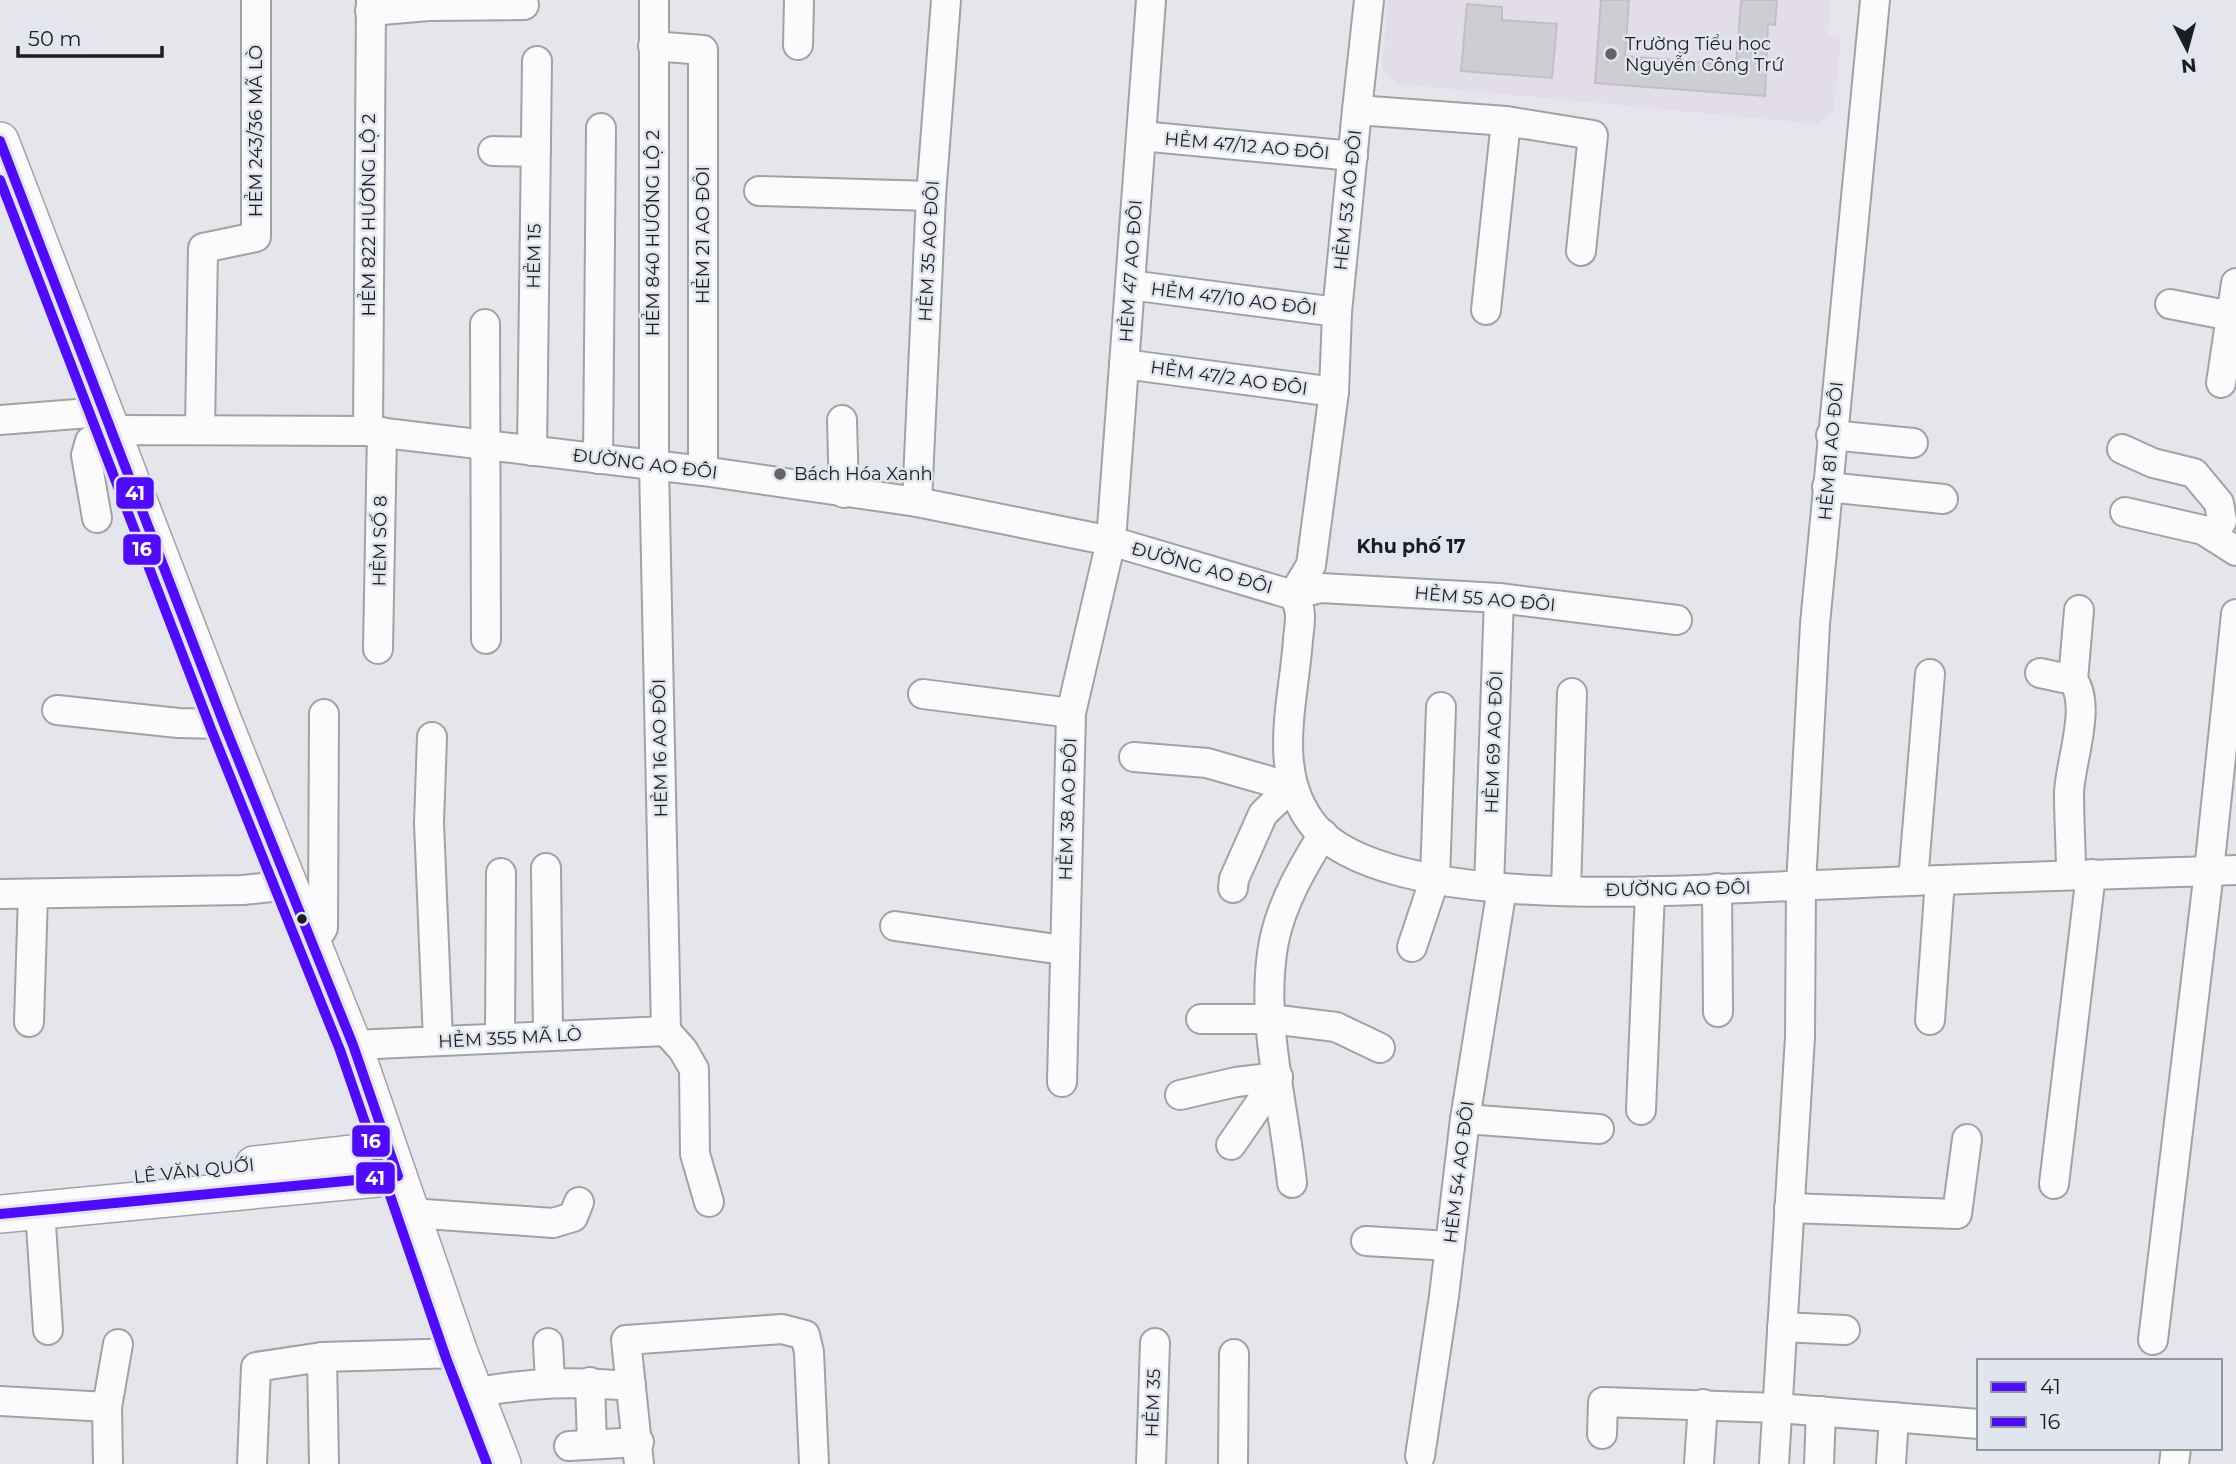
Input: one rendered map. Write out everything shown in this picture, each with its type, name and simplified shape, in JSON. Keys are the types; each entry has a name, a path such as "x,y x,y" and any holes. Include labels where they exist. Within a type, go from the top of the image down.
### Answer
{"main road":[{"path":"0,141 10,197 106,421 353,1045 459,1353 502,1464"},
{"name":"LÊ VĂN QUỚI","path":"0,1192 393,1163"},
{"name":"LÊ VĂN QUỚI","path":"0,1214 393,1163"}],"street":[{"name":"HẺM 243/36 MÃ LÒ","path":"200,429 203,248 256,237 256,0"},
{"name":"HẺM 840 HƯƠNG LỘ 2","path":"654,0 654,466"},
{"path":"798,45 799,0"},
{"name":"HẺM 35 AO ĐÔI","path":"918,502 931,196 946,0"},
{"name":"HẺM 47 AO ĐÔI","path":"1111,541 1151,0"},
{"path":"1357,110 1368,0"},
{"path":"370,5 524,5"},
{"name":"HẺM 822 HƯƠNG LỘ 2","path":"370,5 375,432"},
{"name":"HẺM 81 AO ĐÔI","path":"1774,1464 1800,1037 1801,885 1815,624 1831,435 1874,9"},
{"name":"HẺM 21 AO ĐÔI","path":"653,46 703,50 703,471"},
{"name":"HẺM 15","path":"531,450 537,61"},
{"name":"HẺM 53 AO ĐÔI","path":"1293,594 1311,565 1334,392 1337,312 1357,110 1506,121 1593,135 1581,251"},
{"path":"1486,310 1506,121"},
{"path":"598,458 601,128"},
{"name":"HẺM 47/12 AO ĐÔI","path":"1140,136 1353,156"},
{"path":"493,151 536,152"},
{"path":"759,191 931,196"},
{"path":"2221,383 2236,283"},
{"name":"HẺM 47/10 AO ĐÔI","path":"1130,285 1337,312"},
{"path":"2170,304 2231,316"},
{"path":"485,324 486,639"},
{"name":"HẺM 47/2 AO ĐÔI","path":"1124,364 1334,392"},
{"name":"ĐƯỜNG AO ĐÔI","path":"0,420 106,421 200,429 375,432 703,471 918,502 1111,541 1293,594 1301,606 1296,677 1287,737 1291,787 1316,828 1350,854 1435,878 1496,888 1650,891 2223,870"},
{"path":"842,420 844,493"},
{"path":"97,517 86,454 90,441 106,421"},
{"name":"HẺM SỐ 8","path":"375,432 378,649"},
{"path":"1831,435 1913,443"},
{"path":"2122,449 2153,463 2194,473 2219,503 2224,544"},
{"name":"HẺM 16 AO ĐÔI","path":"654,466 666,1031"},
{"path":"1827,487 1943,499"},
{"path":"2125,512 2203,530 2224,544"},
{"name":"HẺM 38 AO ĐÔI","path":"1062,1082 1063,950 1071,713 1111,541"},
{"name":"HẺM 55 AO ĐÔI","path":"1293,594 1321,588 1499,598 1677,620"},
{"name":"HẺM 69 AO ĐÔI","path":"1496,888 1499,598"},
{"path":"2073,680 2079,610"},
{"path":"2153,1340 2223,870 2236,614"},
{"path":"2040,673 2073,680 2079,688 2080,710 2069,790 2081,875 2054,1184"},
{"path":"1930,674 1927,880 1930,1020"},
{"path":"1566,891 1572,693"},
{"path":"923,694 1071,713"},
{"path":"1412,947 1435,878 1441,707"},
{"path":"57,710 177,723 224,724"},
{"path":"313,943 323,928 324,714"},
{"path":"432,737 429,823 438,1041"},
{"path":"1134,757 1207,763 1291,787"},
{"path":"1233,888 1234,879 1263,814 1291,787"},
{"path":"1292,1183 1270,1019 1274,941 1294,883 1323,834"},
{"path":"546,868 548,1036"},
{"path":"500,1038 501,873"},
{"path":"0,894 243,890 289,885"},
{"name":"HẺM 54 AO ĐÔI","path":"1420,1456 1496,888"},
{"path":"1717,888 1718,1012"},
{"path":"1641,1110 1650,891"},
{"path":"29,1021 33,895"},
{"path":"895,926 1063,950"},
{"path":"1201,1019 1270,1019 1336,1027 1380,1048"},
{"path":"666,1031 684,1050 694,1069 695,1154 709,1202"},
{"name":"HẺM 355 MÃ LÒ","path":"353,1045 666,1031"},
{"path":"1180,1095 1278,1077"},
{"path":"1231,1145 1278,1077"},
{"path":"1465,1119 1600,1129"},
{"path":"1789,1208 1957,1214 1967,1139"},
{"path":"411,1213 553,1223 573,1217 579,1202"},
{"path":"40,1210 48,1330"},
{"path":"1366,1241 1450,1246"},
{"path":"1783,1327 1845,1330"},
{"path":"590,1382 581,1445 639,1453 626,1340 782,1329 805,1335 814,1464"},
{"path":"548,1343 550,1382"},
{"name":"HẺM 35","path":"1152,1464 1155,1343"},
{"path":"107,1464 107,1407 118,1344"},
{"path":"252,1464 256,1367 322,1357 459,1353"},
{"path":"1233,1464 1234,1354"},
{"path":"322,1357 324,1464"},
{"path":"475,1393 550,1382 631,1386"},
{"path":"0,1401 107,1407"},
{"path":"1602,1434 1603,1402 1777,1408 1977,1424"},
{"path":"1699,1464 1703,1404"},
{"path":"1819,1464 1821,1411"},
{"path":"1891,1464 1894,1417"}],"shaded area":[{"name":"Trường Tiểu học Nguyễn Công Trứ","path":"1388,0 1831,0 1828,36 1841,38 1834,111 1817,124 1398,84 1382,70"}],"building":[{"path":"1601,0 1629,0 1625,56 1736,65 1741,0 1777,0 1775,25 1768,24 1765,96 1595,83"},
{"path":"1467,4 1502,7 1502,20 1557,24 1552,78 1461,71"}],"transit line":[{"name":"41","path":"0,141 224,724 353,1045 398,1176 0,1214"},
{"name":"16","path":"0,180 211,729 340,1050 446,1358 487,1464"}],"place":[{"name":"Trường Tiểu học Nguyễn Công Trứ","path":"1611,54"},
{"name":"Bách Hóa Xanh","path":"780,474"}],"district":[{"name":"Khu phố 17","path":"1411,546"}]}
